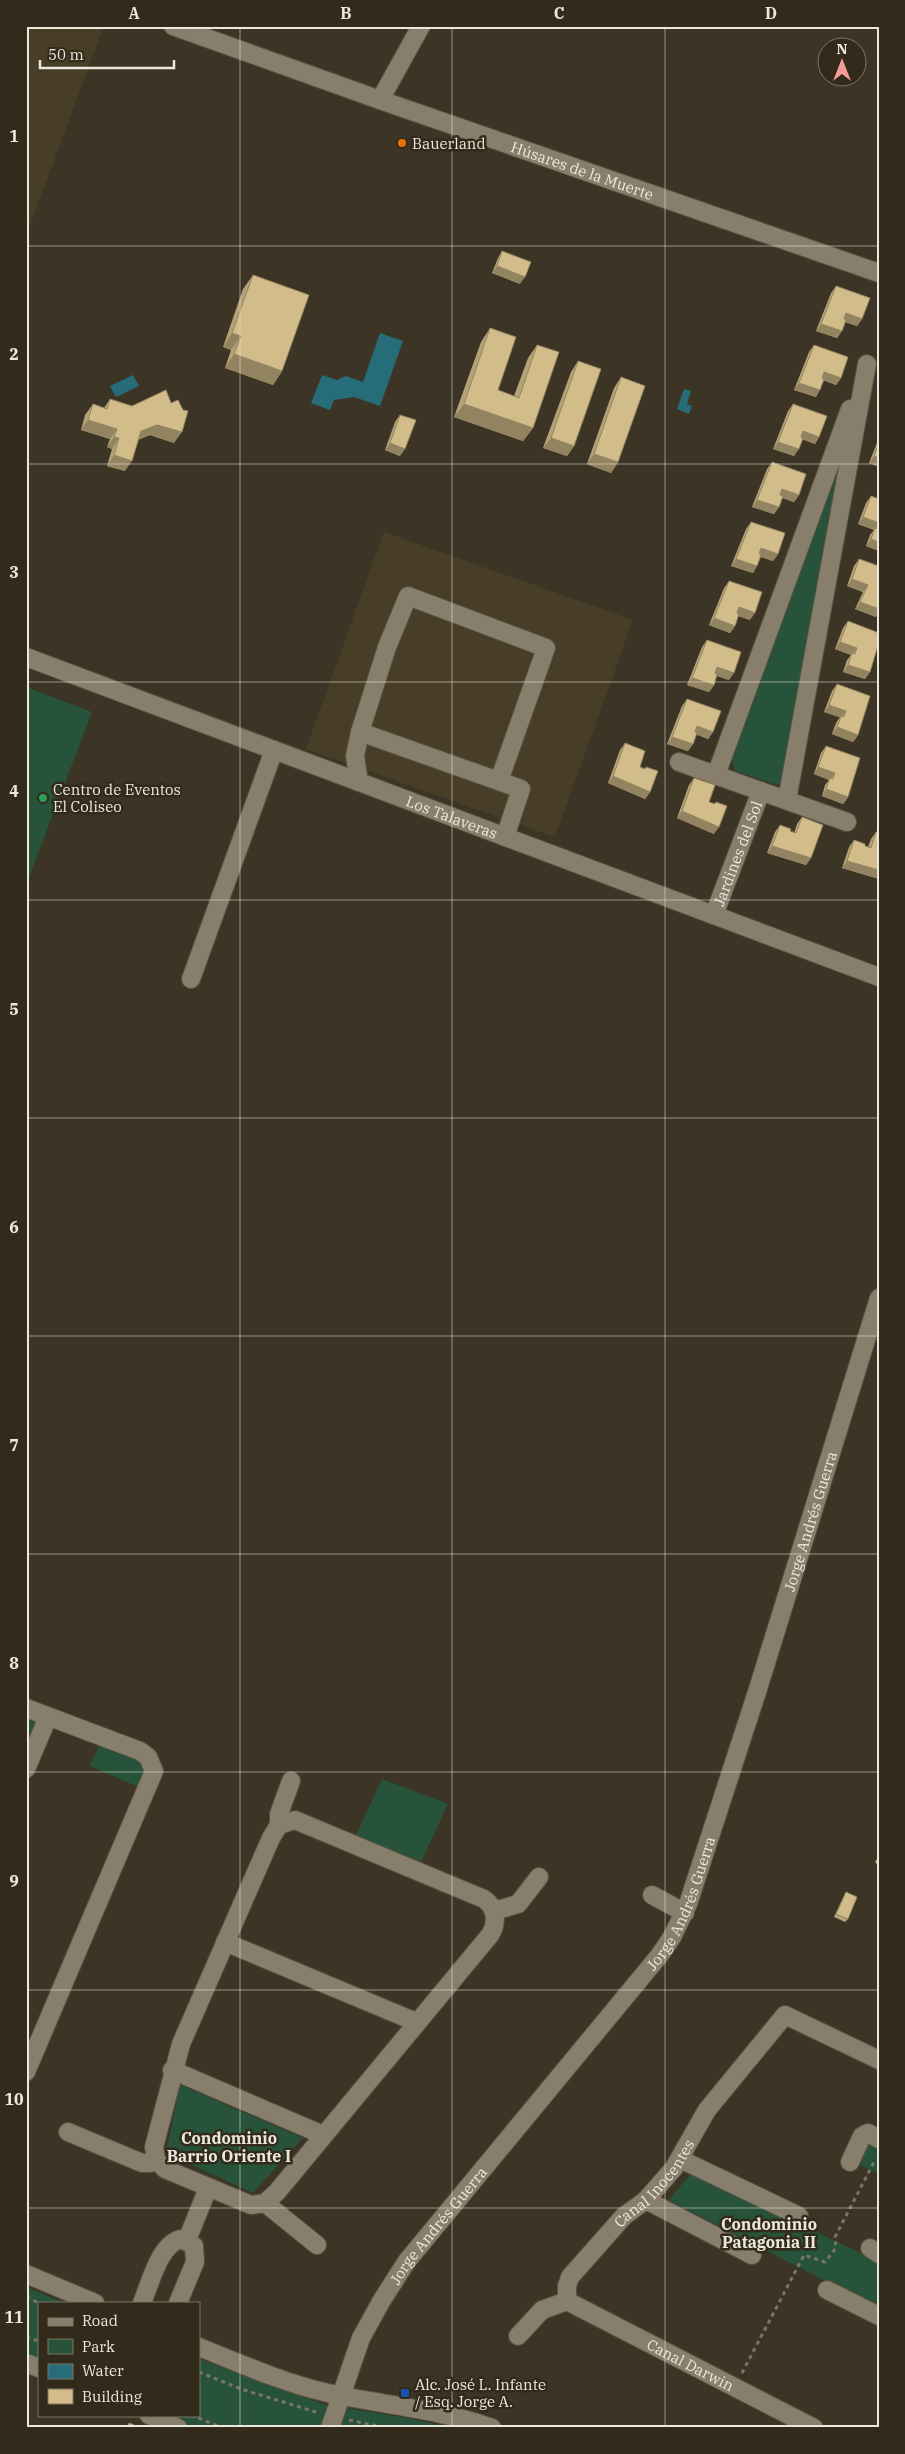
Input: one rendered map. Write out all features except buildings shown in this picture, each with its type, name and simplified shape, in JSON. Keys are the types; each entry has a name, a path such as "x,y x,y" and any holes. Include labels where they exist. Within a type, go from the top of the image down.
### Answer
{"street":[{"name":"Húsares de la Muerte","path":"173,26 879,273"},
{"path":"380,100 421,26"},
{"path":"716,775 867,364 787,800"},
{"path":"359,782 355,756 360,732 387,647 408,596 546,648 499,781"},
{"name":"Los Talaveras","path":"26,657 879,977"},
{"path":"360,732 521,789 505,837"},
{"path":"191,979 274,750"},
{"path":"679,762 847,822"},
{"name":"Jardines del Sol","path":"714,915 761,791"},
{"name":"Jorge Andrés Guerra","path":"332,2423 366,2328 402,2268 659,1956 685,1913 760,1683 879,1298"},
{"path":"26,1708 140,1751 148,1758 154,1771 26,2072"},
{"path":"26,1769 48,1717"},
{"path":"279,1825 290,1820 304,1822 484,1899 491,1904 495,1919 492,1931 277,2192 265,2203 246,2204 165,2169 156,2160 154,2143 172,2070 181,2044 270,1838 279,1825 280,1814 291,1781"},
{"path":"494,1911 518,1904 539,1877"},
{"path":"652,1895 685,1913"},
{"path":"225,1942 416,2022"},
{"name":"Canal Inocentes","path":"567,2301 567,2286 570,2277 624,2216 646,2200 680,2159 708,2110 785,2015 879,2060"},
{"path":"172,2070 323,2135"},
{"path":"68,2132 142,2163 150,2163 156,2160"},
{"path":"850,2162 862,2136 868,2134 879,2139"},
{"path":"680,2159 799,2216"},
{"path":"187,2240 208,2188"},
{"path":"646,2200 752,2255"},
{"path":"265,2203 317,2245"},
{"path":"142,2302 168,2246 176,2240 187,2240 194,2246 196,2256 178,2302"},
{"path":"26,2274 93,2302"},
{"path":"827,2290 879,2316"},
{"path":"518,2336 542,2310 567,2301"},
{"name":"Canal Darwin","path":"567,2301 814,2428"},
{"path":"200,2347 286,2381 341,2396 422,2409 492,2428"},
{"path":"26,2363 38,2368"},
{"path":"151,2416 178,2428"}],"path":[{"path":"735,2387 804,2254 825,2262 836,2248 835,2237 874,2162"},
{"path":"26,2297 38,2303"},
{"path":"26,2337 38,2341"},
{"path":"200,2372 332,2423 387,2428"},
{"path":"193,2416 223,2428"}],"shaded area":[{"path":"26,26 104,26 26,236"},
{"path":"384,532 633,620 555,837 306,749"}],"green space":[{"path":"846,442 787,777 778,785 735,771 732,759"},
{"name":"Centro de Eventos El Coliseo","path":"26,687 92,712 26,885"},
{"path":"26,1716 36,1720 26,1742"},
{"path":"101,1741 139,1757 147,1770 143,1789 90,1766"},
{"path":"382,1779 448,1804 420,1864 355,1837"},
{"path":"180,2085 303,2138 253,2193 166,2153"},
{"path":"870,2138 879,2142 879,2174 858,2164"},
{"path":"692,2172 879,2262 879,2309 669,2200"},
{"path":"26,2287 62,2302 38,2302 38,2363 26,2357"},
{"path":"200,2359 326,2405 413,2419 453,2428 189,2428 163,2416 200,2416"}],"water":[{"path":"380,333 403,341 380,406 354,397 334,400 330,410 311,403 322,375 337,380 346,376 363,382"},
{"path":"133,375 139,386 116,397 110,386"},
{"path":"684,389 691,391 687,404 692,406 689,414 677,409"}],"place":[{"name":"Bauerland","path":"402,143"},
{"name":"Centro de Eventos El Coliseo","path":"43,798"},
{"name":"Alc. José L. Infante / Esq. Jorge A.","path":"405,2393"}],"district":[{"name":"Condominio Barrio Oriente I","path":"229,2147"},
{"name":"Condominio Patagonia II","path":"769,2233"}]}
